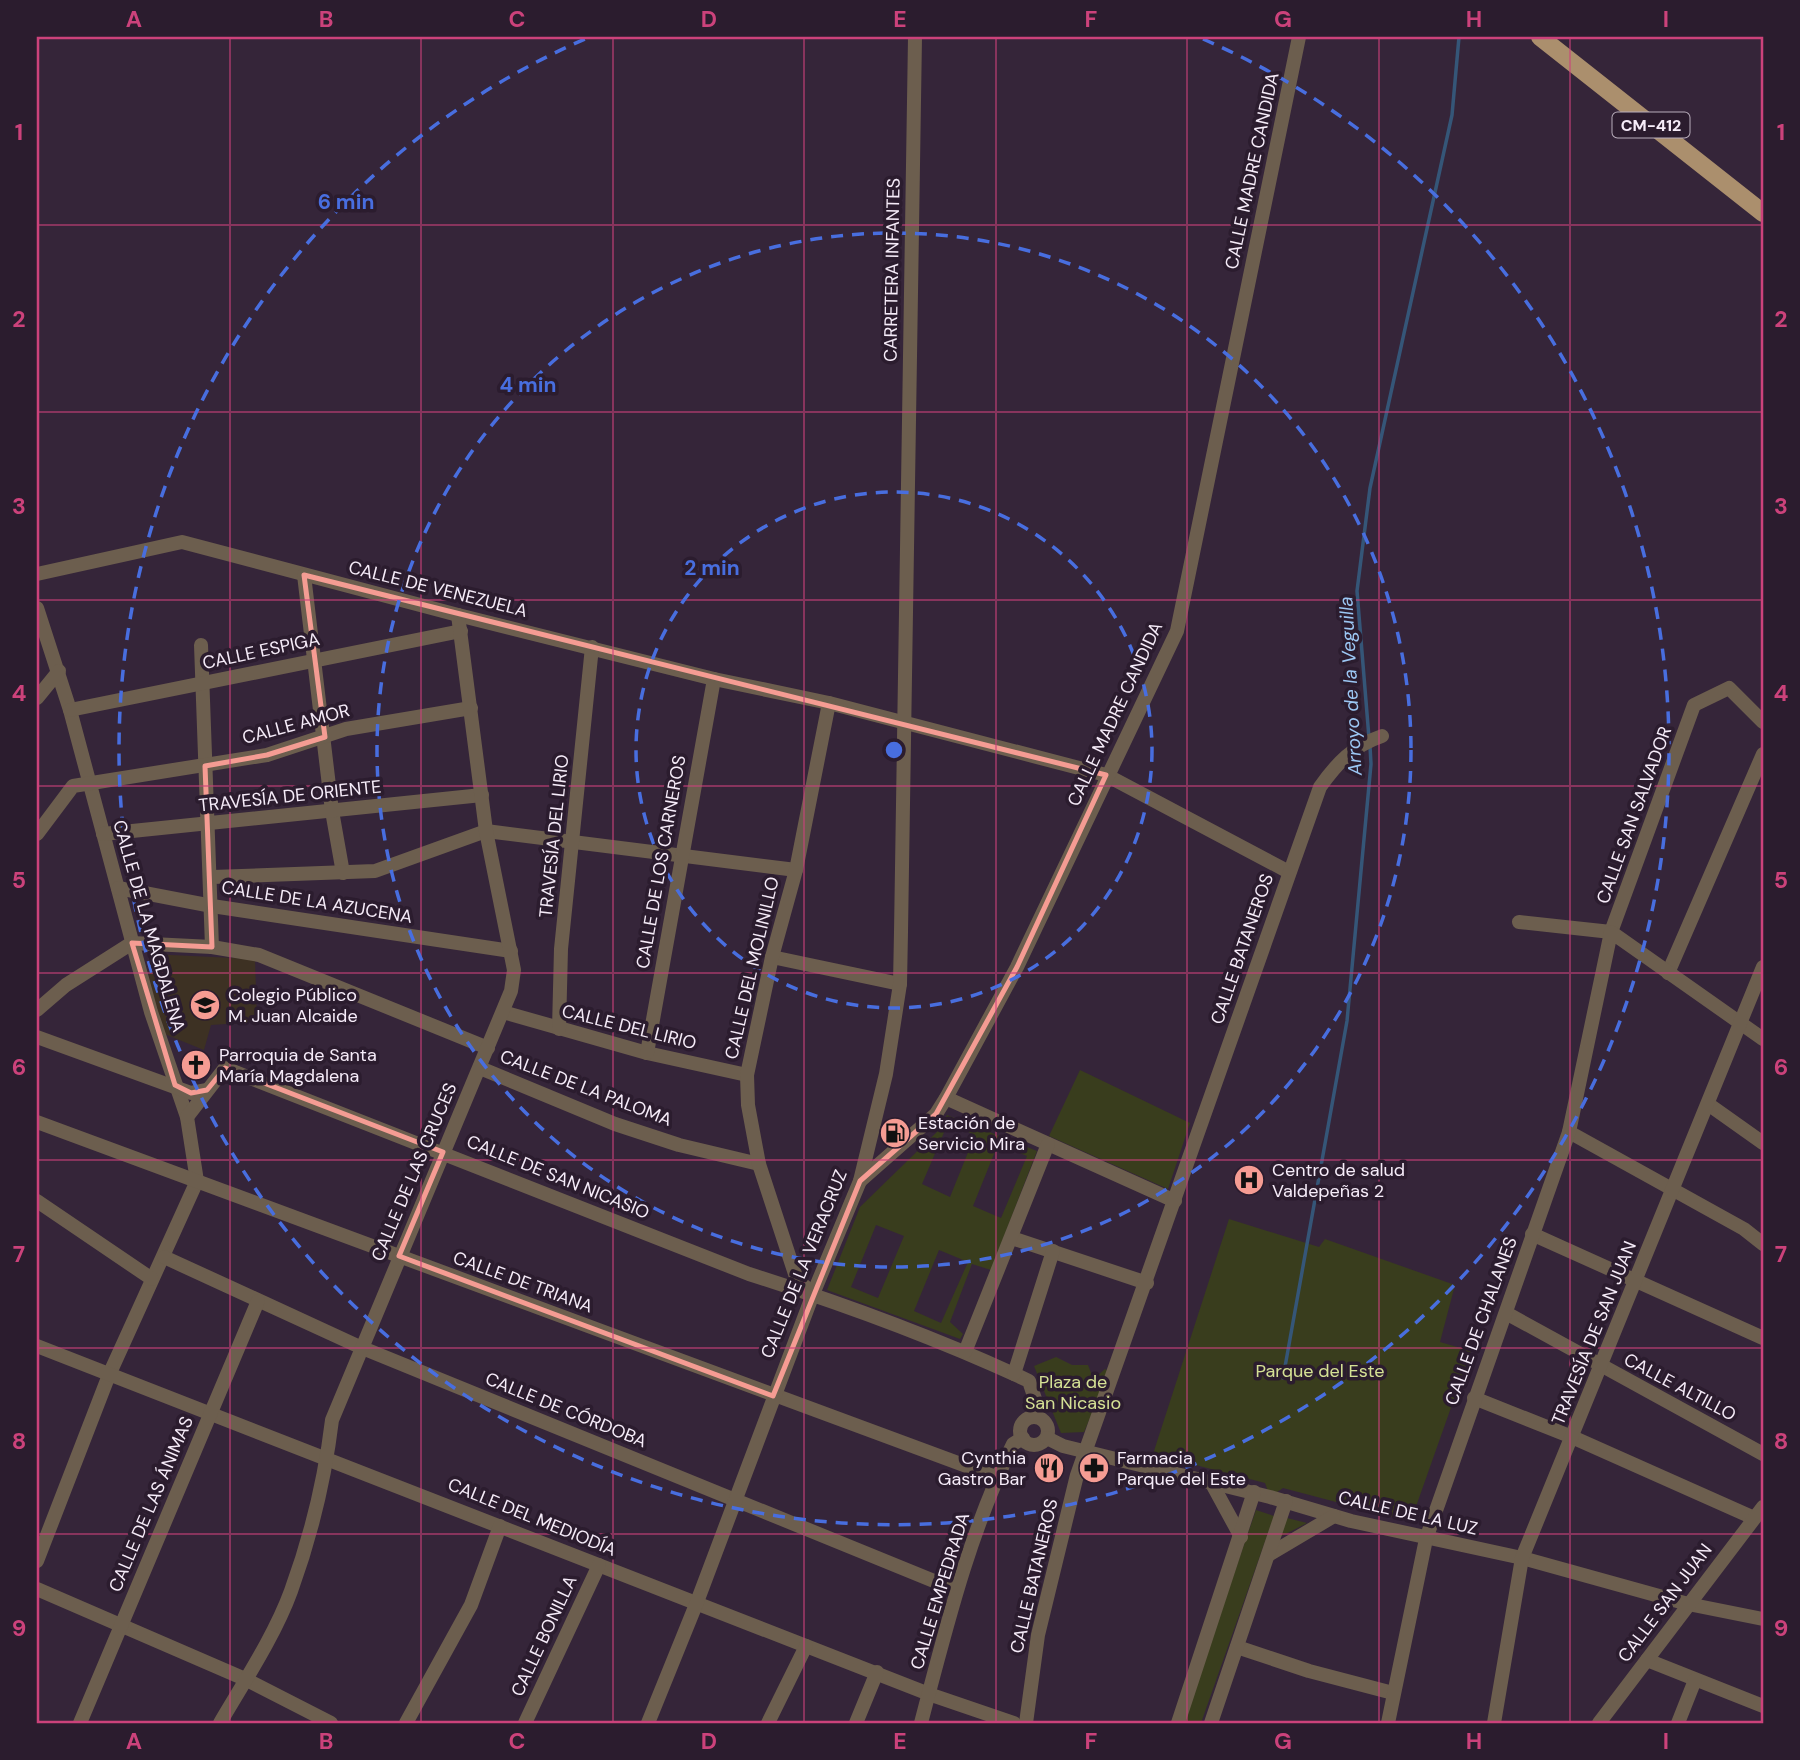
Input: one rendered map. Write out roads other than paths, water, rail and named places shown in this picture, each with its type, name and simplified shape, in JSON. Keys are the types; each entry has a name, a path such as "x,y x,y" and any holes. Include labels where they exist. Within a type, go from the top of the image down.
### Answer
{"main road":[{"name":"CM-412","path":"1540,37 1763,213"}],"street":[{"name":"CARRETERA INFANTES","path":"907,504 915,37"},
{"name":"CALLE MADRE CANDIDA","path":"860,1181 936,1114 946,1098 1017,967 1106,775 1177,631 1299,37"},
{"name":"CALLE DE LA VERACRUZ","path":"648,1723 697,1602 773,1396 860,1181 886,1074 900,984 906,724 907,504"},
{"name":"CALLE DE VENEZUELA","path":"37,574 182,542 458,615 830,704 1106,775 1289,872"},
{"path":"304,575 332,811 343,873"},
{"name":"CALLE DE LA MAGDALENA","path":"37,608 59,671 132,943 187,1117 197,1181"},
{"name":"CALLE DE LAS CRUCES","path":"220,1723 290,1594 328,1457 332,1420 360,1347 503,1012 514,970 486,831 458,615"},
{"name":"CALLE ESPIGA","path":"70,710 461,631"},
{"path":"201,645 212,877 212,947"},
{"name":"TRAVESÍA DEL LIRIO","path":"559,1029 561,949 592,647"},
{"path":"37,698 59,671"},
{"name":"CALLE DE LOS CARNEROS","path":"647,1053 714,678"},
{"name":"CALLE SAN SALVADOR","path":"1518,922 1611,932 1695,705 1729,688 1763,722"},
{"name":"CALLE DEL MOLINILLO","path":"791,1282 760,1164 748,1105 747,1075 772,957 796,870 830,704"},
{"name":"CALLE AMOR","path":"89,783 267,755 346,729 471,708"},
{"name":"CALLE BATANEROS","path":"1026,1723 1038,1635 1085,1451 1147,1283 1289,872 1320,787 1335,765 1373,739"},
{"path":"1668,973 1763,754"},
{"path":"37,834 73,786 89,783"},
{"name":"TRAVESÍA DE ORIENTE","path":"103,834 482,795"},
{"path":"212,877 375,872 486,831 796,870"},
{"name":"CALLE DE LA AZUCENA","path":"118,888 212,906 511,951"},
{"path":"1611,932 1763,1040"},
{"name":"CALLE DE CHALANES","path":"1388,1723 1426,1539 1569,1132 1611,932"},
{"path":"37,1010 66,985 132,943 212,947 259,955 488,1048"},
{"path":"772,957 900,984"},
{"name":"TRAVESÍA DE SAN JUAN","path":"1494,1723 1522,1558 1763,967"},
{"name":"CALLE DEL LIRIO","path":"503,1012 647,1053 747,1075"},
{"path":"37,1037 191,1093 207,1090"},
{"name":"CALLE DE SAN NICASIO","path":"207,1090 225,1068 749,1274 791,1282"},
{"name":"CALLE DE LA PALOMA","path":"480,1068 615,1124 679,1145 760,1164"},
{"path":"187,1117 207,1090"},
{"path":"946,1098 1175,1201"},
{"path":"1708,1104 1763,1143"},
{"name":"CALLE DE TRIANA","path":"37,1122 996,1477"},
{"path":"1569,1132 1673,1189 1763,1244"},
{"path":"965,1352 1048,1144"},
{"path":"37,1561 109,1375 197,1181"},
{"path":"37,1201 152,1279"},
{"path":"1532,1234 1763,1338"},
{"path":"1012,1238 1147,1283"},
{"path":"1014,1374 1053,1251"},
{"name":"CALLE DE CÓRDOBA","path":"164,1258 360,1347 956,1590"},
{"path":"791,1282 813,1294 965,1352 1029,1381 1035,1417"},
{"name":"CALLE DE LAS ÁNIMAS","path":"80,1723 258,1301"},
{"name":"CALLE ALTILLO","path":"1506,1314 1763,1454"},
{"name":"CALLE DEL MEDIODÍA","path":"37,1346 877,1672 929,1694 971,1717 1014,1723"},
{"path":"1474,1398 1759,1512"},
{"path":"1035,1417 1046,1424 1047,1437 1035,1445 1023,1438 1023,1424 1035,1417"},
{"name":"CALLE DE LA LUZ","path":"1047,1437 1063,1446 1254,1492 1334,1516 1426,1539 1522,1558 1688,1604 1763,1619"},
{"name":"CALLE EMPEDRADA","path":"921,1723 956,1590 996,1477 1013,1444 1023,1438"},
{"path":"1211,1482 1241,1537"},
{"path":"1178,1723 1254,1492"},
{"path":"1211,1723 1286,1501"},
{"name":"CALLE SAN JUAN","path":"1599,1723 1759,1512"},
{"path":"1269,1554 1334,1516"},
{"path":"406,1723 471,1605 500,1526"},
{"name":"CALLE BONILLA","path":"525,1723 599,1565"},
{"path":"37,1589 245,1679 331,1723"},
{"path":"768,1723 806,1646"},
{"path":"1237,1647 1309,1671 1393,1693"},
{"path":"1647,1660 1763,1706"},
{"path":"856,1723 877,1672"},
{"path":"1678,1723 1695,1681"}],"waterway":[{"name":"Arroyo de la Veguilla","path":"1369,738 1357,591 1370,488 1452,115 1459,37"},
{"name":"Arroyo de la Veguilla","path":"1283,1378 1347,1021 1371,764 1370,746"}],"place":[{"name":"Colegio Público M. Juan Alcaide","path":"205,1005"},
{"name":"Parroquia de Santa María Magdalena","path":"196,1065"},
{"name":"Estación de Servicio Mira","path":"895,1133"},
{"name":"Centro de salud Valdepeñas 2","path":"1249,1180"},
{"name":"Cynthia Gastro Bar","path":"1049,1468"},
{"name":"Farmacia Parque del Este","path":"1094,1468"}],"park label":[{"name":"Parque del Este","path":"1320,1371"},
{"name":"Plaza de San Nicasio","path":"1073,1392"}]}
